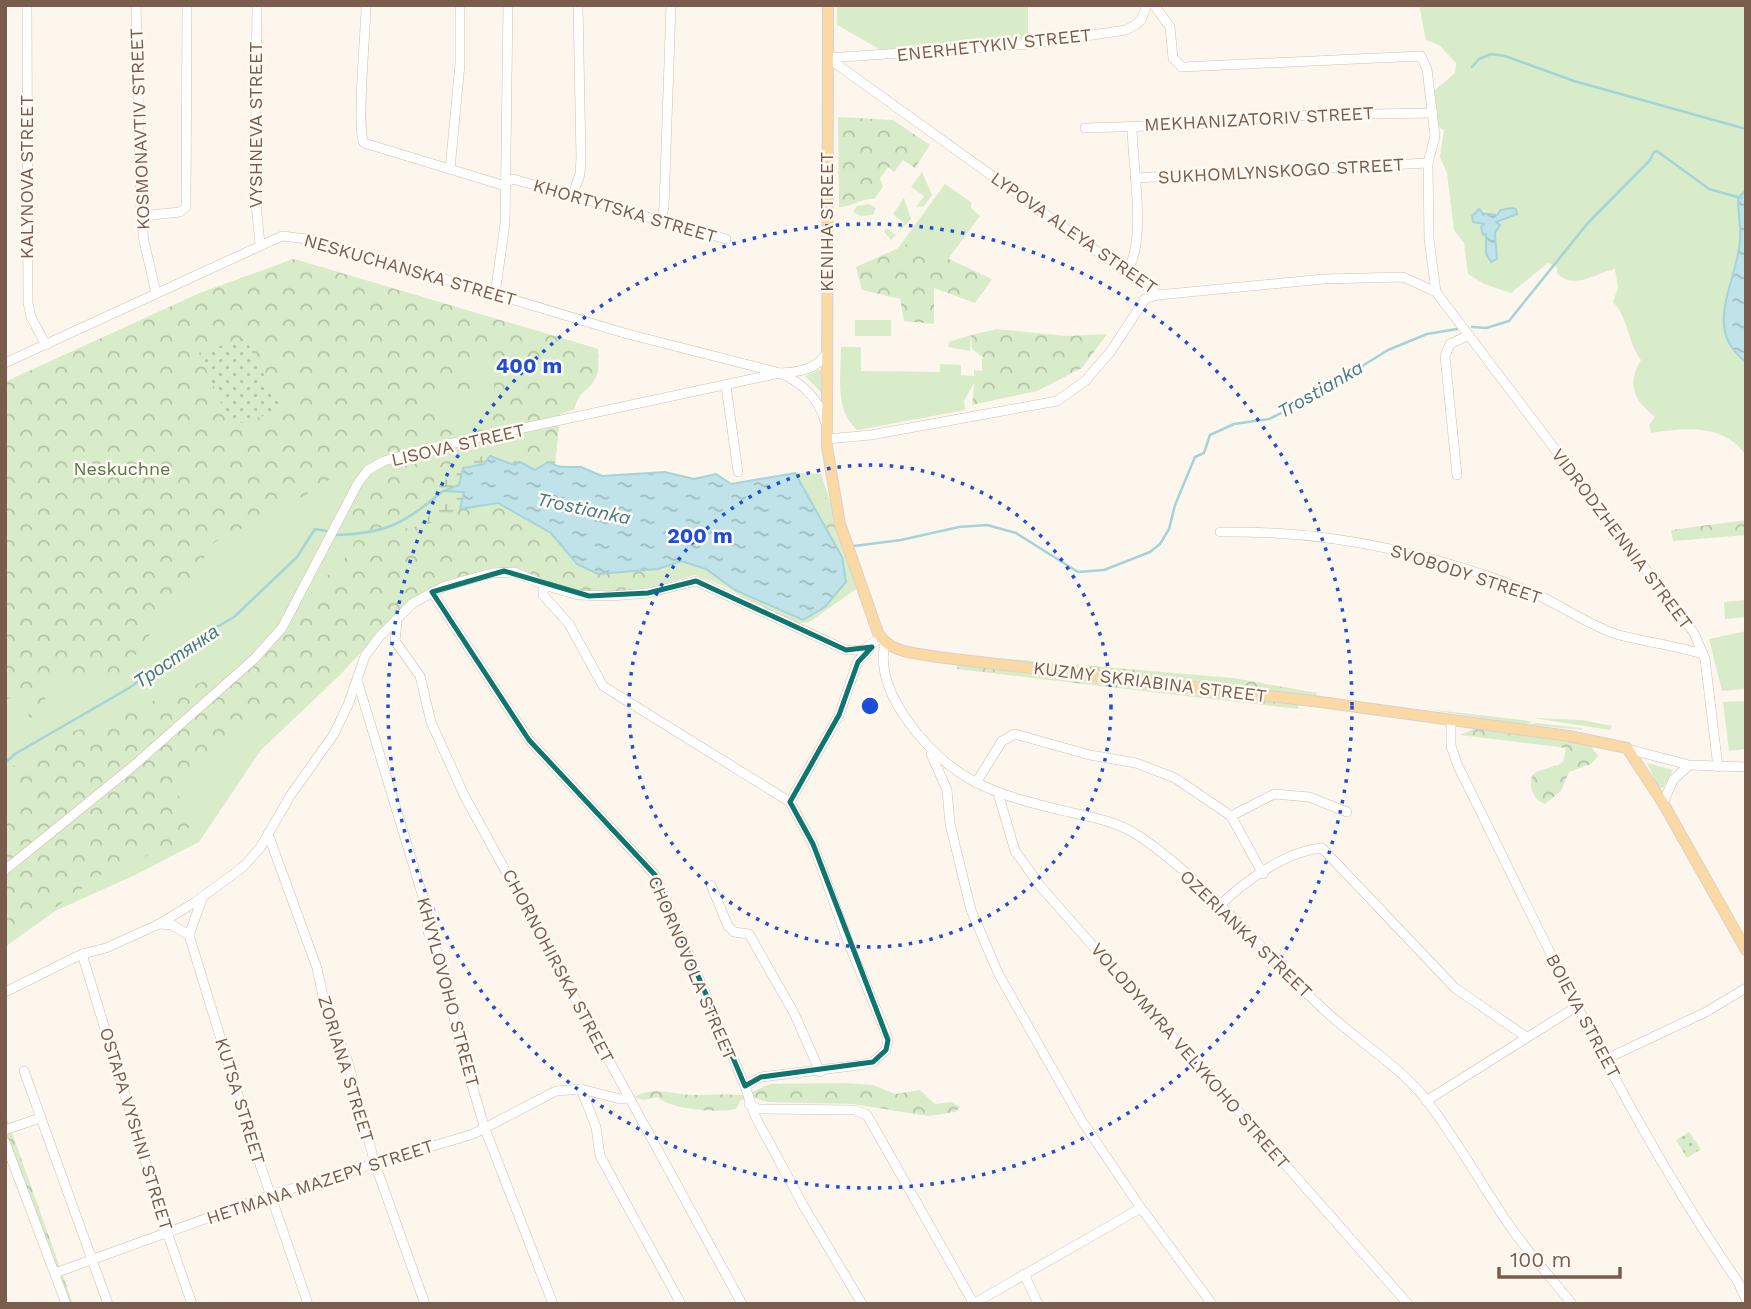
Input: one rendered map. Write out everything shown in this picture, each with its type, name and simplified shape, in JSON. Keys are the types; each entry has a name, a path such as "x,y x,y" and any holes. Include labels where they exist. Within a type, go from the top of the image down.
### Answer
{"main road":[{"name":"KENIHA STREET","path":"827,439 828,5"},
{"path":"827,439 830,476 840,524 879,642"},
{"name":"KUZMY SKRIABINA STREET","path":"879,642 903,651 937,657 1308,700 1569,736 1628,748"},
{"path":"1628,748 1663,803 1746,950"}],"street":[{"name":"KALYNOVA STREET","path":"27,5 28,303 31,317 46,345"},
{"name":"KOSMONAVTIV STREET","path":"136,5 141,216 156,293"},
{"path":"141,216 180,212 186,207 187,5"},
{"name":"VYSHNEVA STREET","path":"257,5 256,194 260,244"},
{"name":"KHORTYTSKA STREET","path":"366,5 364,89 359,126 364,143 502,185 513,179 726,239"},
{"path":"450,169 460,64 460,5"},
{"path":"495,294 504,248 508,5"},
{"path":"573,194 581,158 578,5"},
{"path":"661,220 664,206 671,5"},
{"name":"ENERHETYKIV STREET","path":"828,58 1031,44 1090,36 1135,25 1141,20 1147,5"},
{"name":"LYPOVA ALEYA STREET","path":"1154,5 1170,27 1173,58 1182,67 1421,56 1427,69 1433,113 1434,143 1428,163 1429,239 1436,292"},
{"name":"LYPOVA ALEYA STREET","path":"828,58 1158,295 1324,279 1403,277 1436,292 1469,335"},
{"name":"MEKHANIZATORIV STREET","path":"1085,128 1324,114 1433,113"},
{"path":"1126,272 1133,263 1136,240 1132,126"},
{"name":"SUKHOMLYNSKOGO STREET","path":"1135,178 1428,163"},
{"name":"NESKUCHANSKA STREET","path":"5,363 282,236 315,240 624,333 780,373 806,370 816,365 827,353"},
{"path":"827,439 872,435 1058,401 1085,381 1111,351 1144,299 1158,295"},
{"path":"1458,475 1445,356 1450,344 1469,335"},
{"name":"VIDRODZHENNIA STREET","path":"1469,335 1694,633 1703,654 1718,767"},
{"path":"780,373 808,390 819,405 827,426"},
{"name":"LISOVA STREET","path":"5,870 132,767 254,659 282,628 358,483 368,470 421,450 780,373"},
{"path":"726,386 737,472"},
{"name":"SVOBODY STREET","path":"1220,531 1269,531 1324,536 1381,547 1534,594 1620,635 1703,654"},
{"path":"5,992 82,954 106,948 159,924 202,898 243,867 334,734 348,705 365,656 380,636 397,623 413,603 432,592 460,581 503,571 514,572 578,595 648,593 696,581 846,650 858,652 879,642"},
{"path":"547,586 543,595 569,624 603,686 790,802 813,844 888,1040 886,1050 873,1062 820,1072 761,1077 747,1096 758,1109 846,1110 867,1115 974,1304 1141,1208"},
{"name":"CHORNOVOLA STREET","path":"432,592 529,740 655,875 747,1096 803,1205 862,1304"},
{"name":"CHORNOHIRSKA STREET","path":"397,623 395,641 420,676 431,722 464,795 546,940 627,1098 742,1304"},
{"path":"790,802 839,715 858,661 879,642"},
{"name":"OZERIANKA STREET","path":"879,642 888,684 901,711 929,749 960,775 998,793 1112,822 1136,834 1219,906 1322,1009 1413,1085 1504,1218 1572,1304"},
{"name":"KHVYLOVOHO STREET","path":"357,676 359,694 426,907 428,932 446,975 459,1041 485,1129 553,1304"},
{"name":"BOIEVA STREET","path":"1451,721 1451,746 1458,766 1545,944 1653,1148 1738,1282 1746,1299"},
{"path":"976,783 1002,741 1021,734 1090,755 1153,768 1175,778 1231,816 1263,874"},
{"path":"1628,748 1689,765 1746,767"},
{"path":"929,749 944,781 962,877 971,910 990,957 1082,1121 1141,1208 1212,1304"},
{"path":"1663,803 1673,780 1689,765"},
{"name":"VOLODYMYRA VELYKOHO STREET","path":"998,793 1015,850 1041,887 1408,1304"},
{"path":"1231,816 1274,794 1309,796 1347,811"},
{"name":"ZORIANA STREET","path":"268,834 317,968 326,1011 348,1062 375,1164 425,1304"},
{"path":"1219,906 1263,874 1305,850 1322,848 1455,988 1525,1036"},
{"path":"711,885 728,926 734,932 749,934 794,1013 820,1072"},
{"path":"159,924 172,925 189,935 190,924 202,898"},
{"name":"KUTSA STREET","path":"189,935 308,1304"},
{"name":"OSTAPA VYSHNI STREET","path":"82,954 192,1304"},
{"path":"1606,1059 1706,1012 1746,988"},
{"path":"1426,1101 1525,1036 1579,1005"},
{"path":"24,1071 108,1304"},
{"path":"580,1089 596,1127 600,1156 681,1304"},
{"name":"HETMANA MAZEPY STREET","path":"55,1273 90,1258 271,1195 485,1129 495,1120 522,1110 547,1094 580,1089 620,1099 627,1098"},
{"path":"5,1130 40,1118"},
{"path":"5,1142 65,1304"},
{"path":"1024,1275 1038,1304"}],"highlighted area":[{"path":"504,571 589,596 648,593 696,581 846,650 872,647 858,662 839,715 790,802 813,844 888,1040 886,1050 873,1062 761,1077 745,1086 655,875 529,740 432,592"}],"green space":[{"path":"837,5 1028,5 1028,38 881,50 837,25"},
{"path":"1419,5 1746,5 1746,190 1738,198 1740,242 1723,315 1728,340 1746,362 1746,456 1727,438 1703,430 1651,433 1649,425 1655,417 1637,398 1633,385 1641,360 1613,302 1618,288 1615,269 1570,281 1557,273 1557,267 1548,263 1511,293 1484,284 1468,274 1464,243 1454,230 1447,173 1440,157 1444,130 1439,127 1434,91 1455,73 1456,63 1439,45 1426,40","holes":["1478,209 1497,215 1517,214 1495,222 1495,233 1486,248 1485,225 1473,221 1474,212"]},
{"path":"838,117 893,120 930,145 915,168 903,160 894,172 888,167 880,178 883,187 874,199 839,207"},
{"path":"922,172 932,195 924,206 916,207 924,196 911,187"},
{"path":"945,184 971,202 971,208 980,216 937,274 898,248"},
{"path":"904,198 911,219 897,234 904,223 893,214"},
{"path":"869,204 876,208 873,215 861,216 853,212 857,206"},
{"path":"886,228 896,235 891,240 884,232"},
{"path":"912,242 992,279 975,303 934,288 934,324 904,321 900,299 862,290 856,267"},
{"path":"294,259 598,349 597,375 576,402 574,409 560,414 555,465 581,467 602,476 665,472 694,479 716,474 731,484 795,473 821,474 859,587 808,623 788,623 726,587 695,575 624,595 502,569 452,579 424,591 391,620 341,674 261,750 199,842 135,875 55,911 5,947 5,382 200,293"},
{"name":"Neskuchne","path":"294,259 598,349 597,375 576,402 574,409 560,414 555,465 548,462 536,470 520,462 514,465 506,439 475,432 481,422 482,411 493,403 495,390 486,358 474,358 473,369 482,386 461,395 447,383 433,399 451,416 453,434 357,471 346,469 304,496 215,542 122,674 55,679 38,713 29,719 25,691 5,700 5,382 200,293"},
{"path":"855,320 891,320 891,336 855,336"},
{"path":"997,329 1066,336 1107,334 1082,368 1037,391 972,405 976,374 984,374 985,359 972,349 971,335"},
{"path":"971,335 970,351 948,347 949,342"},
{"path":"245,338 282,410 231,426 199,353"},
{"path":"841,347 861,347 861,371 940,372 940,364 961,365 961,375 974,376 974,370 982,371 982,358 998,363 998,373 974,383 964,401 965,410 858,430 850,422 842,403"},
{"path":"821,369 821,392 805,376"},
{"path":"478,442 485,453 436,469 434,482 424,500 409,511 380,525 388,532 429,524 460,509 498,503 551,533 577,564 598,574 658,569 668,577 667,583 624,595 577,591 520,571 502,569 452,579 424,591 391,620 300,713 282,716 248,731 232,741 175,789 193,823 173,845 102,874 5,944 5,816 19,817 13,779 5,775 6,766 26,765 42,747 67,734 262,659 287,630 320,579 338,570 359,535 348,512 363,482 372,473 400,460"},
{"path":"482,456 490,456 459,485 445,490 464,492 460,509 429,524 412,522 430,504 444,474"},
{"path":"825,496 840,533 841,547 837,547 820,512 818,500"},
{"path":"1746,520 1746,535 1673,541 1671,530"},
{"path":"1746,600 1746,617 1725,619 1724,602"},
{"path":"1746,631 1744,689 1722,691 1709,639"},
{"path":"950,654 1233,678 1317,693 1316,696"},
{"path":"958,662 1299,702 1298,709 957,669"},
{"path":"1745,701 1746,749 1729,751 1723,702"},
{"path":"1426,709 1523,720 1532,722 1526,725"},
{"path":"1533,718 1582,720 1612,726 1610,730"},
{"path":"1536,723 1581,728 1583,730 1529,725"},
{"path":"1476,728 1590,745 1598,756 1591,764 1569,772 1561,791 1545,804 1532,792 1532,775 1563,762 1566,748 1460,735"},
{"path":"1647,763 1673,770 1663,788 1658,787"},
{"path":"771,1084 873,1085 895,1094 920,1090 935,1104 951,1102 960,1107 955,1112 928,1116 853,1104 767,1102 756,1098 741,1100 736,1109 707,1110 684,1108 658,1097 644,1100 634,1097 656,1091 693,1095 741,1095"},
{"path":"5,1113 73,1304 67,1304 5,1132"},
{"path":"1689,1132 1701,1149 1687,1158 1676,1140"}],"water":[{"path":"1746,190 1746,362 1733,349 1726,335 1724,321 1740,241 1738,198"},
{"path":"1479,209 1483,213 1497,215 1501,210 1516,209 1517,214 1496,222 1500,225 1495,233 1497,259 1491,262 1486,254 1486,234 1483,235 1481,227 1484,224 1473,222 1472,216"},
{"path":"490,456 514,465 520,462 535,470 548,462 560,467 581,467 602,476 665,472 694,479 716,474 731,484 795,473 842,557 846,582 825,607 803,620 735,590 706,569 681,561 658,569 598,574 577,564 551,533 498,503 460,509 464,492 443,491 459,485 463,468 484,464"}],"waterway":[{"path":"1472,67 1479,59 1491,54 1505,56 1574,81 1746,129"},
{"name":"Trostianka","path":"1472,327 1486,328 1509,321 1587,224 1650,160 1654,152 1657,151 1709,189 1741,198"},
{"name":"Trostianka","path":"854,546 901,540 959,527 987,525 1016,533 1078,572 1104,570 1150,552 1160,544 1169,529 1175,505 1195,457 1204,453 1210,435 1234,424 1269,419 1306,401 1388,350 1427,334 1457,329"},
{"name":"Trostianka","path":"337,535 383,529 406,518 443,491"},
{"name":"Тростянка","path":"5,763 15,754 129,688 198,638 234,617 297,557 315,529 327,531"}]}
